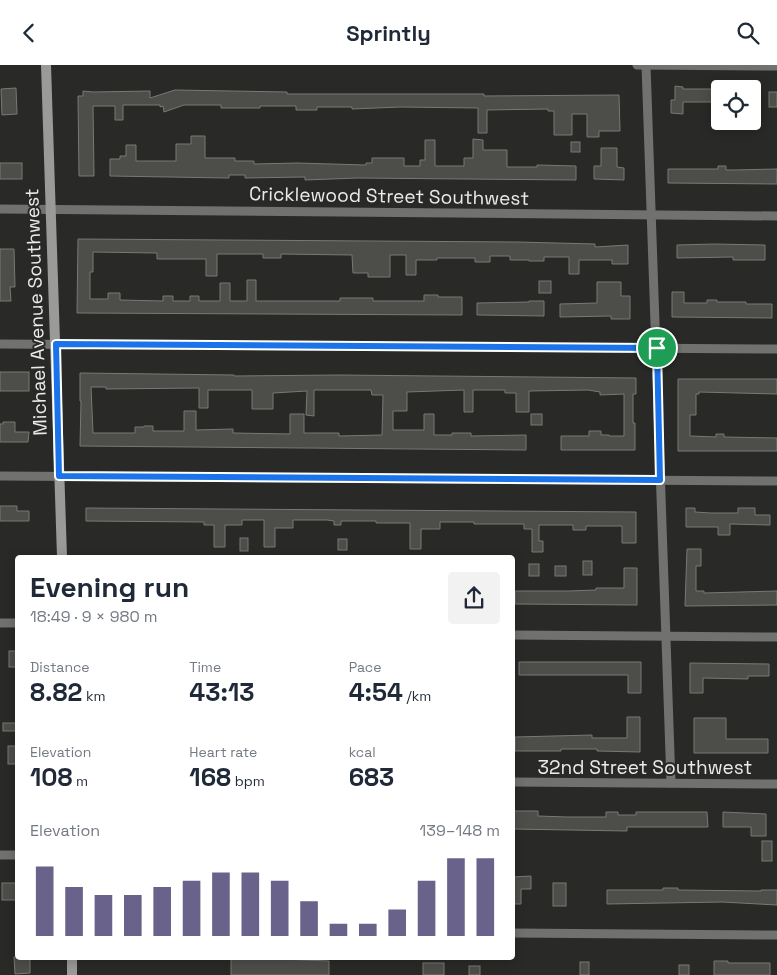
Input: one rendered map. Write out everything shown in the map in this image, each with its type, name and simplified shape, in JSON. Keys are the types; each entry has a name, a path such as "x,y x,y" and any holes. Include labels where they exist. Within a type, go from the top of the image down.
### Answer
{"street":[{"name":"Michael Avenue Southwest","path":"46,65 62,555"},
{"path":"637,65 777,66"},
{"path":"646,65 671,783"},
{"name":"Cricklewood Street Southwest","path":"0,209 777,216"},
{"path":"0,343 777,349"},
{"path":"0,476 777,481"},
{"path":"0,623 15,623"},
{"path":"515,635 777,637"},
{"name":"32nd Street Southwest","path":"515,782 777,784"},
{"path":"0,855 15,855"},
{"path":"515,933 777,935"},
{"path":"72,960 72,975"}],"building":[{"path":"675,86 683,87 683,89 711,89 711,102 683,102 683,114 671,113 671,100 675,100"},
{"path":"16,88 17,114 2,115 1,89"},
{"path":"175,90 287,92 287,94 619,95 620,131 599,131 599,137 587,137 587,114 572,114 572,135 554,135 554,111 548,111 548,109 487,110 487,133 478,133 478,108 400,107 352,109 352,107 317,107 317,110 296,110 296,106 221,108 221,105 184,105 164,112 163,106 160,107 160,105 123,105 123,120 115,120 115,106 93,106 94,176 79,176 78,96 83,96 83,91 150,91 150,98"},
{"path":"769,92 777,92 777,107 769,107"},
{"path":"191,136 205,136 205,158 235,158 235,161 254,161 254,164 366,165 366,163 372,163 372,158 404,158 404,166 420,166 420,160 425,160 425,140 435,140 435,166 464,166 464,158 473,158 473,139 483,140 483,150 507,150 507,167 537,167 537,165 576,166 576,180 357,178 305,180 305,177 245,178 245,175 229,175 229,178 110,176 110,159 120,159 120,156 126,156 126,145 136,145 136,161 176,161 176,144 191,144"},
{"path":"571,142 580,142 580,152 571,152"},
{"path":"601,148 617,148 617,167 624,168 624,180 594,179 594,166 601,166"},
{"path":"0,163 22,163 22,179 0,179"},
{"path":"718,166 726,166 726,170 777,169 777,184 668,183 668,169 718,169"},
{"path":"78,239 517,242 595,244 595,247 628,245 628,264 612,264 612,260 579,260 579,274 569,274 569,257 544,257 544,261 529,261 510,260 510,256 490,256 490,262 475,262 475,258 437,258 437,260 416,260 416,275 406,275 406,255 390,255 390,277 368,277 368,273 353,273 352,255 281,254 281,258 263,258 263,254 217,254 217,276 206,276 206,259 157,259 157,253 93,252 93,272 90,272 90,299 108,299 108,293 120,293 120,300 163,301 163,296 173,296 173,301 190,301 190,296 199,296 199,301 220,301 220,283 230,283 230,301 247,301 247,280 256,280 256,301 340,301 340,298 373,298 373,301 424,301 424,295 438,295 438,297 462,297 462,315 77,313"},
{"path":"677,245 765,245 765,260 733,260 733,257 677,258"},
{"path":"0,249 14,249 15,287 10,287 11,301 0,301"},
{"path":"539,281 551,281 551,293 539,293"},
{"path":"597,282 621,282 621,296 630,296 630,319 611,319 611,316 560,317 560,304 597,303"},
{"path":"672,292 684,292 684,303 707,303 707,300 717,300 717,302 772,304 772,318 672,317"},
{"path":"544,301 544,316 477,315 477,303"},
{"path":"0,372 29,372 29,391 0,391"},
{"path":"80,373 234,376 339,375 636,378 636,394 633,394 635,450 561,450 561,436 589,436 589,431 601,431 601,435 624,436 624,394 600,395 600,392 588,390 529,391 529,412 516,412 516,393 505,393 505,390 473,390 473,412 464,412 464,390 407,392 407,411 393,411 393,430 424,430 424,414 434,414 434,435 471,433 471,436 526,435 526,450 80,446","holes":["91,387 106,387 106,389 199,388 199,408 208,408 208,390 252,390 252,409 273,409 273,393 307,391 306,415 314,416 314,390 371,390 372,395 383,395 382,435 339,436 339,433 304,433 304,414 290,414 290,434 233,433 233,429 196,430 196,411 184,411 184,431 153,431 153,426 144,426 135,427 135,433 93,433"]},
{"path":"678,379 777,379 777,394 699,392 699,394 696,394 696,415 690,415 690,436 716,437 716,434 724,434 724,437 777,438 777,451 678,451"},
{"path":"531,414 542,414 542,425 531,425"},
{"path":"3,422 15,422 15,432 29,432 28,442 0,442 0,424 3,424"},
{"path":"0,506 17,506 17,511 29,511 29,521 0,521"},
{"path":"86,508 636,512 636,543 622,543 622,526 586,526 586,530 573,530 573,525 539,525 539,541 543,541 543,552 532,552 532,529 524,529 524,524 440,522 440,529 421,529 421,549 410,549 410,523 341,521 341,525 334,525 334,521 327,520 293,520 293,528 275,528 275,547 264,547 264,520 242,520 242,525 225,525 225,547 214,547 214,525 204,525 204,522 86,521"},
{"path":"686,508 695,508 695,512 738,513 738,508 755,508 755,515 770,515 770,525 730,524 730,535 718,535 718,527 686,527"},
{"path":"240,538 248,538 248,551 240,551"},
{"path":"338,539 347,539 347,550 338,550"},
{"path":"687,549 701,549 701,566 696,566 696,591 704,591 704,593 777,591 777,605 685,606"},
{"path":"583,561 592,561 592,575 583,575"},
{"path":"529,564 539,564 539,576 529,576"},
{"path":"555,566 566,566 566,576 555,576"},
{"path":"624,568 637,568 637,605 515,604 515,591 624,588"},
{"path":"9,651 15,651 15,667 9,667"},
{"path":"519,662 641,662 641,693 628,693 628,675 519,675"},
{"path":"690,663 769,664 769,676 748,676 748,679 703,678 703,693 690,693"},
{"path":"627,717 640,717 640,752 597,751 597,749 515,751 515,737 592,735 592,738 627,738"},
{"path":"694,718 726,718 726,739 768,739 768,753 694,753"},
{"path":"3,723 15,723 15,731 3,731"},
{"path":"8,746 15,746 15,764 8,764"},
{"path":"515,811 538,811 538,816 567,817 606,817 606,812 618,812 618,815 636,815 636,812 707,812 708,827 627,827 627,831 515,829"},
{"path":"723,812 766,814 766,836 751,836 751,827 723,827"},
{"path":"762,841 772,841 772,861 762,861"},
{"path":"531,876 531,889 521,889 521,904 515,904 515,877"},
{"path":"2,883 15,883 15,900 2,900"},
{"path":"553,883 566,883 566,906 553,906"},
{"path":"663,888 678,888 678,890 777,890 777,905 722,902 607,904 607,890 663,890"},
{"path":"14,957 15,960 30,960 30,973 15,974"},
{"path":"231,960 329,961 329,975 231,975"},
{"path":"714,961 770,963 770,975 714,975"},
{"path":"580,962 589,962 589,975 580,975"},
{"path":"423,963 444,963 444,975 423,975"},
{"path":"679,965 689,965 689,975 679,975"},
{"path":"469,966 480,966 480,975 469,975"}],"route":[{"path":"56,344 657,348 660,480 59,476 56,344"}]}
